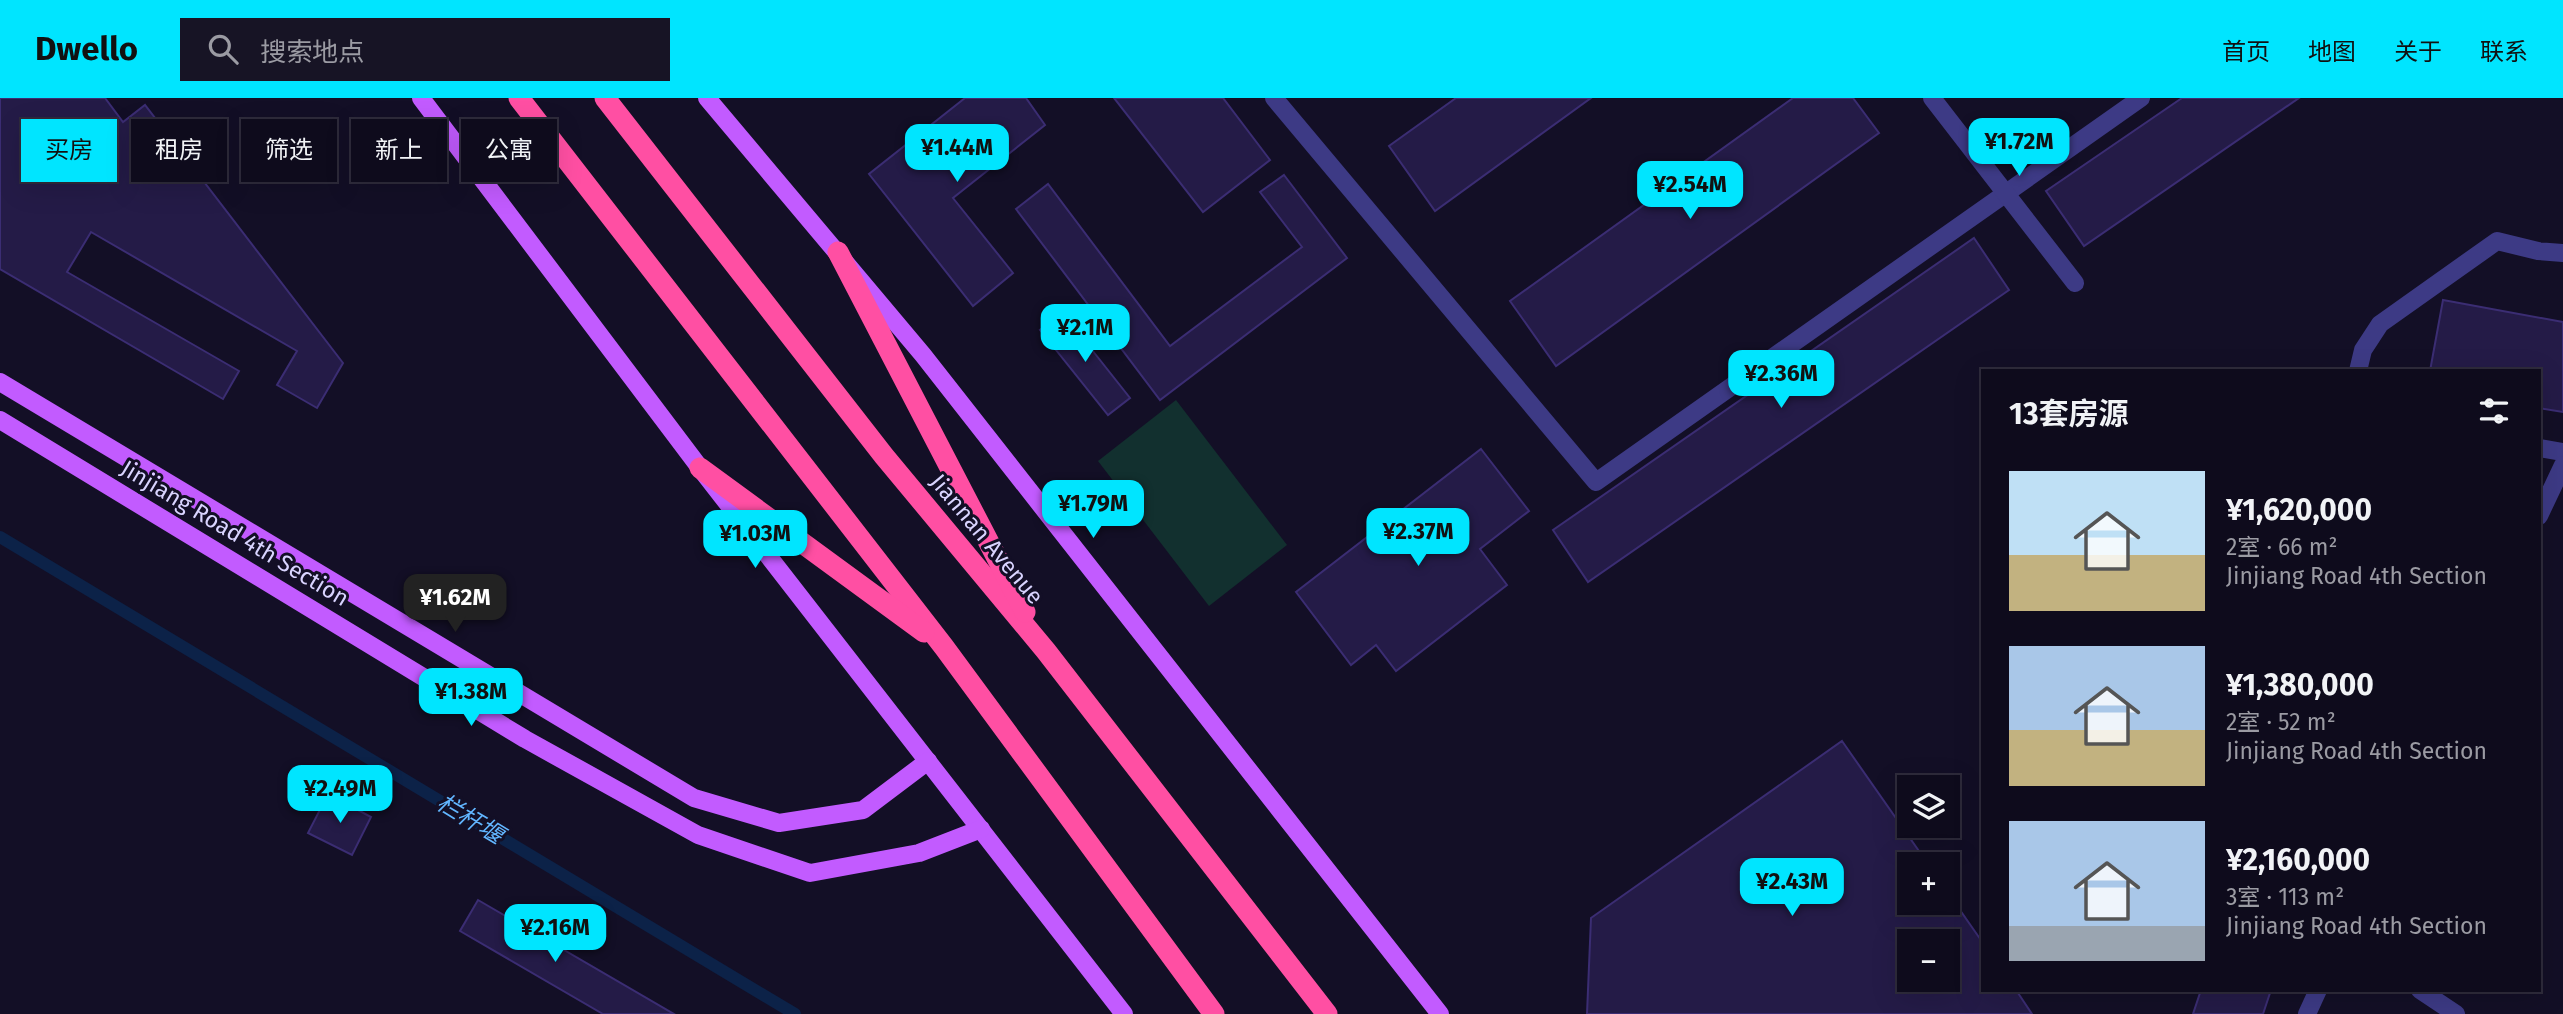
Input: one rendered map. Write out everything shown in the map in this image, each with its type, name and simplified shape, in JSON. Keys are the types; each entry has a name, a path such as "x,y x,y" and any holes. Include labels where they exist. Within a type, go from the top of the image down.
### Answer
{"highway":[{"path":"519,98 944,647 1214,1014"},
{"name":"Jiannan Avenue","path":"605,98 884,456 1046,651 1327,1014"},
{"path":"838,252 1046,651"},
{"path":"700,468 944,647"}],"main road":[{"path":"421,98 700,468 1124,1014"},
{"path":"707,98 923,355 1440,1014"},
{"name":"Jinjiang Road 4th Section","path":"0,382 694,798 779,823 863,810 928,761"},
{"name":"Jinjiang Road 4th Section","path":"0,419 525,739 698,835 810,873 919,853 981,829"}],"street":[{"path":"1274,98 1596,482 2141,98"},
{"path":"1932,98 2075,283"},
{"path":"2358,369 2363,350 2380,324 2497,241 2538,251 2563,253"},
{"path":"2541,448 2563,452"},
{"path":"2541,512 2563,466"},
{"path":"2307,1014 2317,992"},
{"path":"2423,992 2456,1014"}],"green space":[{"path":"1176,400 1287,545 1209,606 1098,461"}],"building":[{"path":"0,98 105,98 123,122 145,105 156,119 131,119 131,182 204,182 343,363 317,408 277,385 297,351 91,232 67,272 239,371 223,399 0,269"},
{"path":"965,98 1026,98 1045,125 953,198 1013,273 973,306 869,174"},
{"path":"1114,98 1223,98 1270,160 1203,212"},
{"path":"1456,98 1591,98 1435,211 1389,146"},
{"path":"1793,98 1853,98 1879,133 1556,366 1510,301"},
{"path":"2182,98 2299,98 2084,246 2046,191"},
{"path":"1284,175 1347,258 1160,400 1016,209 1048,184 1170,346 1302,247 1260,192"},
{"path":"1974,238 2009,290 1588,582 1553,530"},
{"path":"2443,300 2563,322 2563,412 2541,408 2541,369 2430,369"},
{"path":"1062,312 1130,398 1108,415 1040,330"},
{"path":"1481,449 1529,511 1480,549 1507,585 1396,671 1376,645 1351,665 1296,592"},
{"path":"1842,741 1897,820 1897,838 1910,838 1920,852 1897,852 1897,915 1960,915 1960,910 1981,940 1981,992 2017,992 2032,1014 1587,1014 1591,918"},
{"path":"328,794 371,817 352,855 308,833"},
{"path":"478,900 674,1014 603,1014 460,931"},
{"path":"2200,992 2270,992 2263,1014 2193,1014"}],"waterway":[{"name":"栏杆堰","path":"0,537 795,1014"}]}
